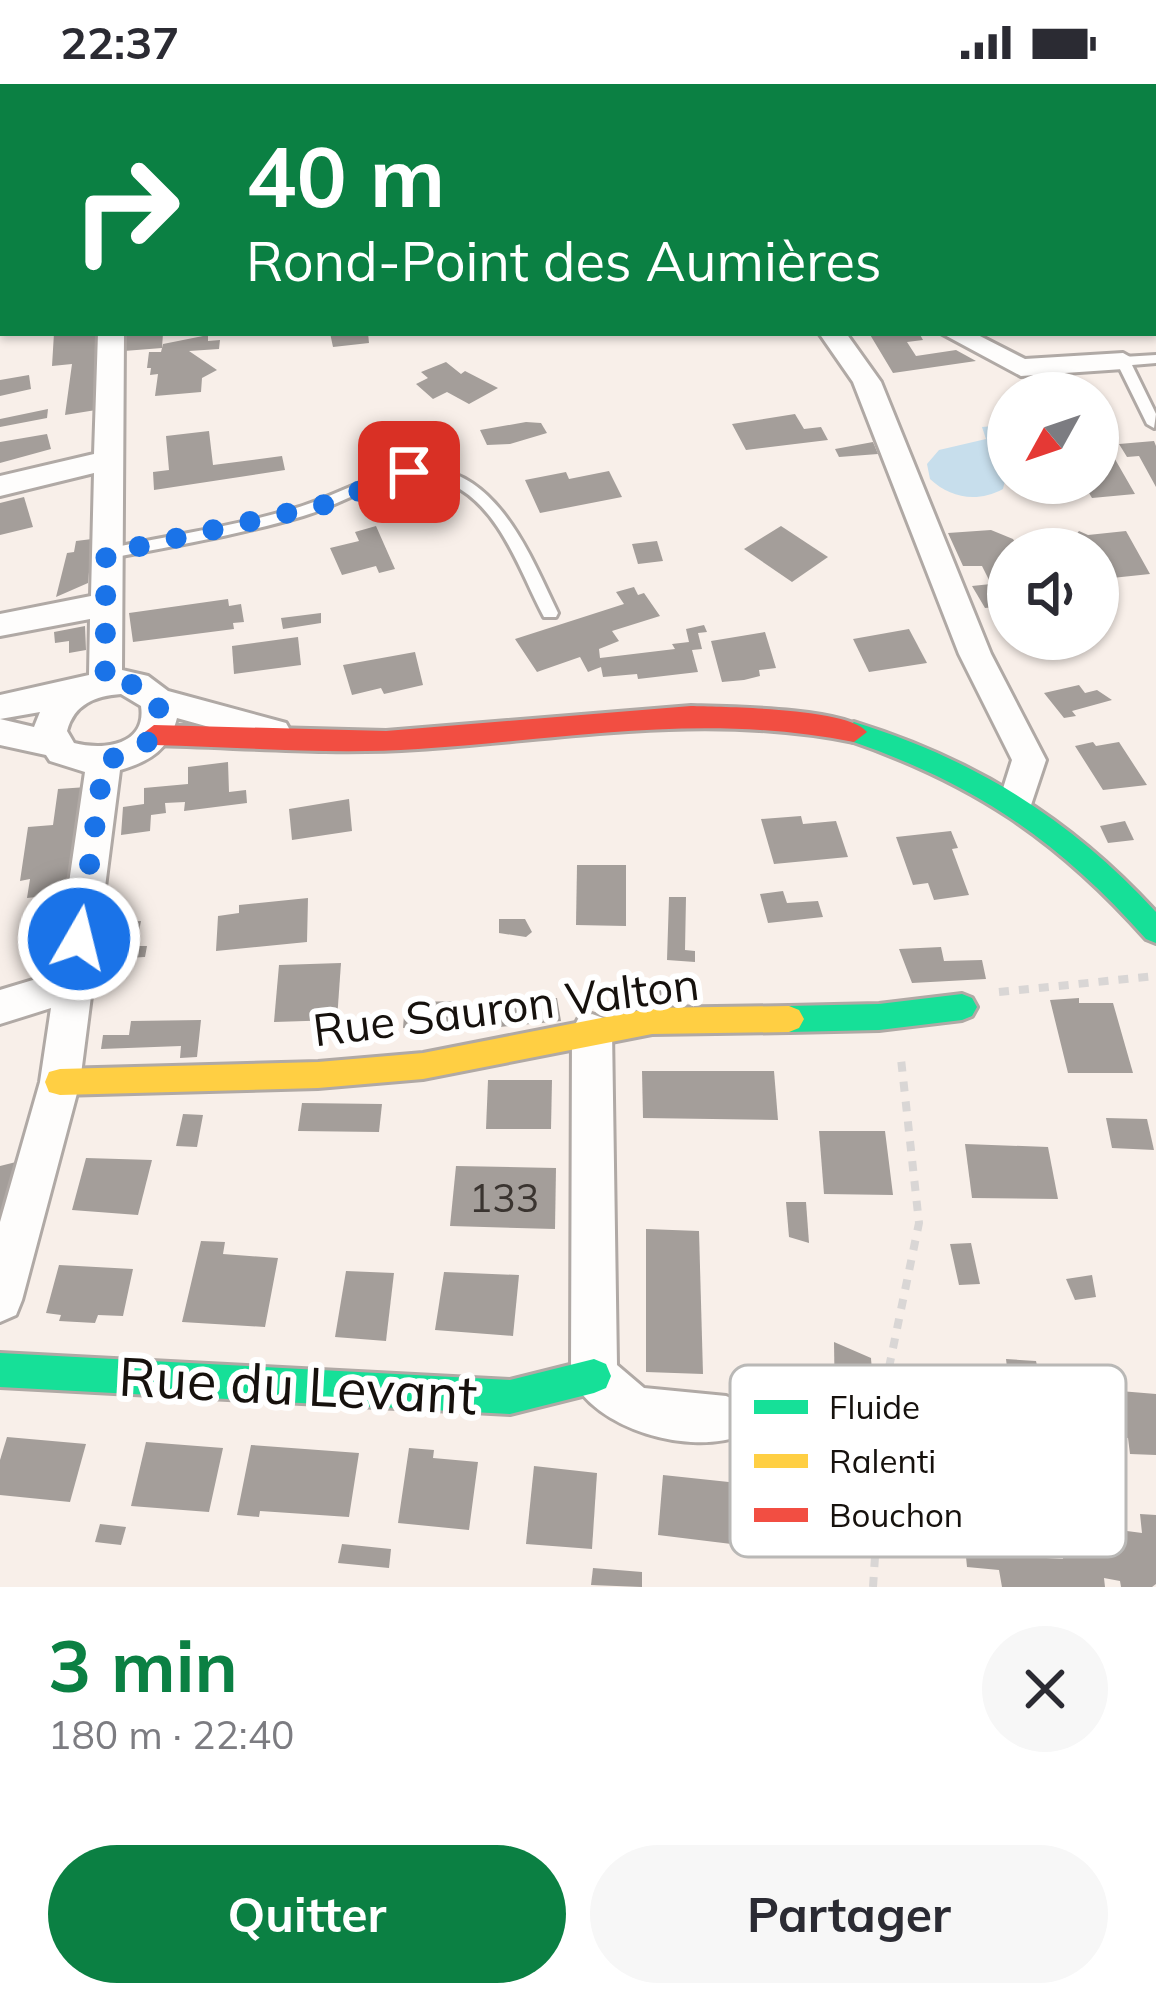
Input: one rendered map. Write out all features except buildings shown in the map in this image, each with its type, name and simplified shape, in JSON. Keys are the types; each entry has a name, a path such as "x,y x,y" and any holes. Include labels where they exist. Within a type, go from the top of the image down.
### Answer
{"street":[{"path":"54,744 52,718 89,688 104,604 111,336"},
{"path":"834,336 867,382 975,654 1029,760 1018,798"},
{"path":"960,336 1021,368 1123,361"},
{"path":"0,486 109,460"},
{"path":"0,625 104,604"},
{"path":"0,707 89,688 136,685 155,718"},
{"path":"155,718 295,738 373,741 722,713 857,730 1018,798 1118,882 1156,932"},
{"path":"0,732 54,744 74,759 104,762 133,753 155,718"},
{"path":"0,1300 60,1082 104,762"},
{"path":"0,1007 73,984"},
{"name":"Rue Sauron Valton","path":"60,1082 423,1066 652,1021 879,1017 962,1007"},
{"path":"592,1031 594,1376 634,1410 726,1419"},
{"name":"Rue du Levant","path":"0,1370 509,1397 594,1376"}],"lane":[{"path":"1154,424 1123,361 1156,359"},
{"path":"106,554 323,505 409,472 429,474 474,492 491,506 550,614"}],"path":[{"path":"962,1007 1005,989 1156,976"},
{"path":"889,1365 919,1223 899,1038"},
{"path":"873,1587 875,1557"}],"water":[{"path":"982,427 987,427 987,495 964,496 930,479 927,464 939,450 986,439"}],"traffic: fast":[{"path":"854,732 943,765 1021,808 1090,862 1156,931"},
{"path":"789,1019 879,1017 962,1007"},
{"path":"0,1370 510,1397 594,1376"}],"traffic: slow":[{"path":"60,1082 318,1075 423,1066 652,1021 789,1019"}],"traffic: jam":[{"path":"154,735 386,741 691,716 745,716 854,732"}],"route":[{"path":"79,939 104,762 145,745 160,723 157,700 148,691 105,682 106,554 323,505 409,472"}]}
